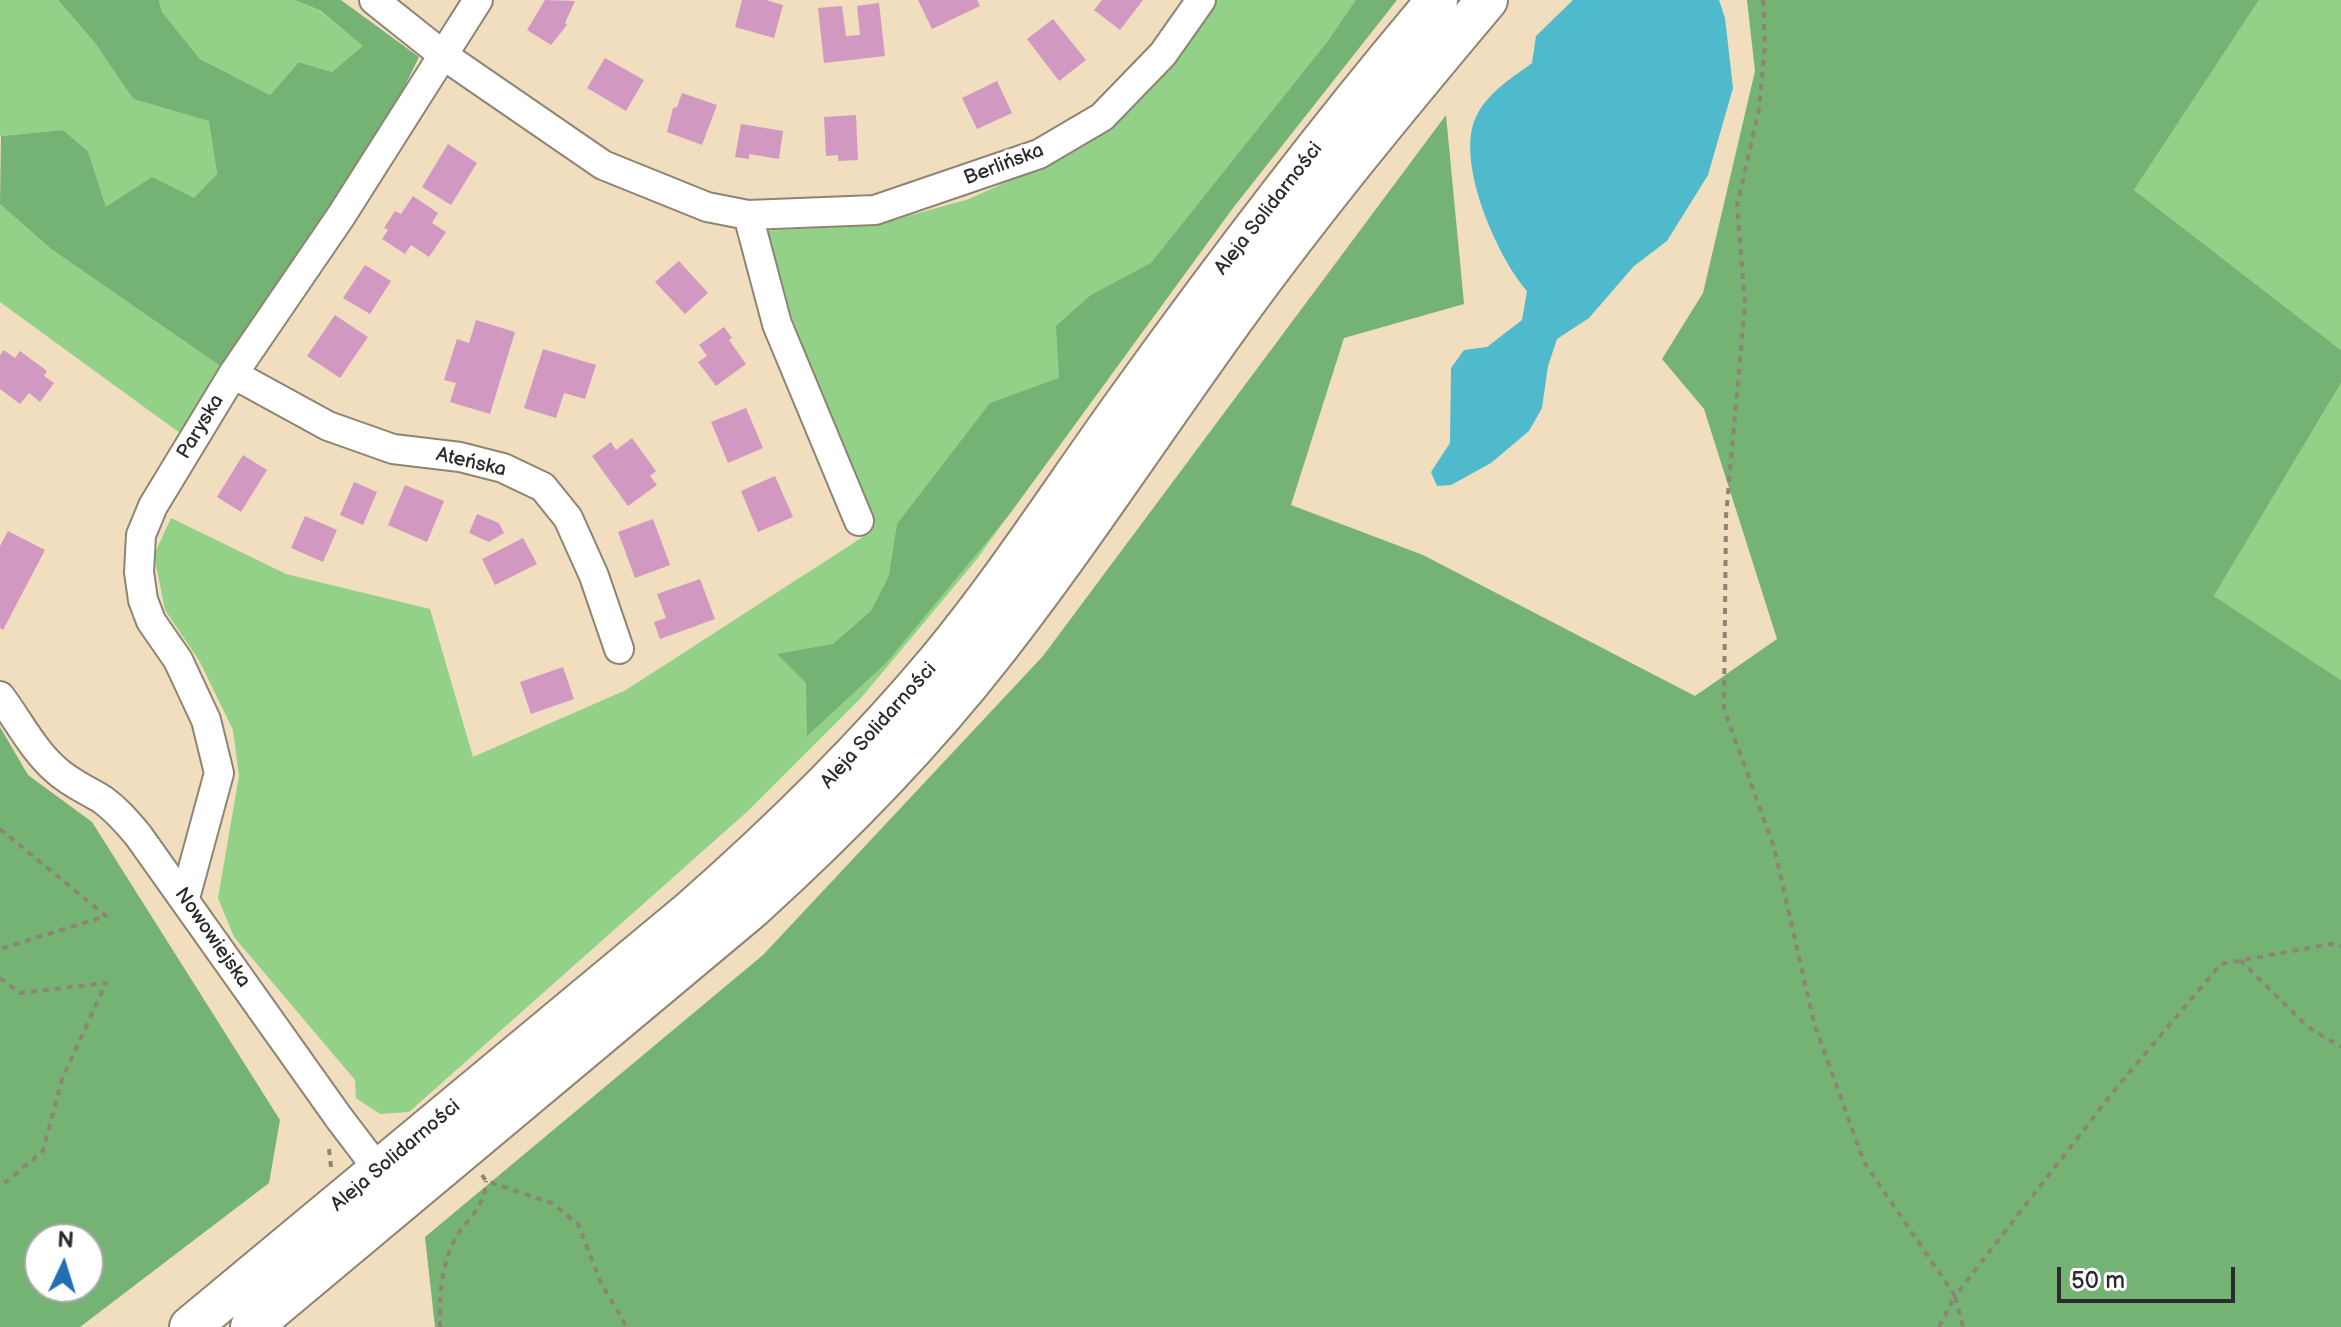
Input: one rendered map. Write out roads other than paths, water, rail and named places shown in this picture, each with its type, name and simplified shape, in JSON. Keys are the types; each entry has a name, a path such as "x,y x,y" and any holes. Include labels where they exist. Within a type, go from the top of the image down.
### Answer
{"main road":[{"name":"Aleja Solidarności","path":"251,1327 390,1186 796,816 877,731 941,657 992,591 1199,300 1291,178 1437,0"},
{"name":"Aleja Solidarności","path":"190,1327 390,1186 752,908 824,842 907,756 972,680 1025,612 1240,310 1332,188 1487,0"}],"street":[{"name":"Berlińska","path":"374,0 443,55 603,165 697,204 748,215 875,210 1039,154 1102,117 1163,54 1201,0"},
{"name":"Paryska","path":"185,898 219,773 206,720 178,660 151,621 143,600 139,572 141,535 153,506 233,374 341,216 478,0"},
{"path":"748,215 777,324 859,521"},
{"name":"Ateńska","path":"233,374 328,426 354,436 393,449 460,457 503,468 543,487 568,518 594,576 619,649"},
{"name":"Nowowiejska","path":"0,696 46,760 77,786 121,815 185,898 275,1029 390,1186"}],"water":[{"path":"1573,0 1719,0 1725,18 1733,88 1708,175 1667,241 1634,266 1589,318 1557,339 1548,366 1542,408 1529,431 1491,463 1451,485 1437,486 1431,472 1450,443 1451,368 1464,350 1487,347 1522,320 1527,291 1491,231 1474,179 1471,132 1478,113 1489,98 1532,63 1536,36"}]}
